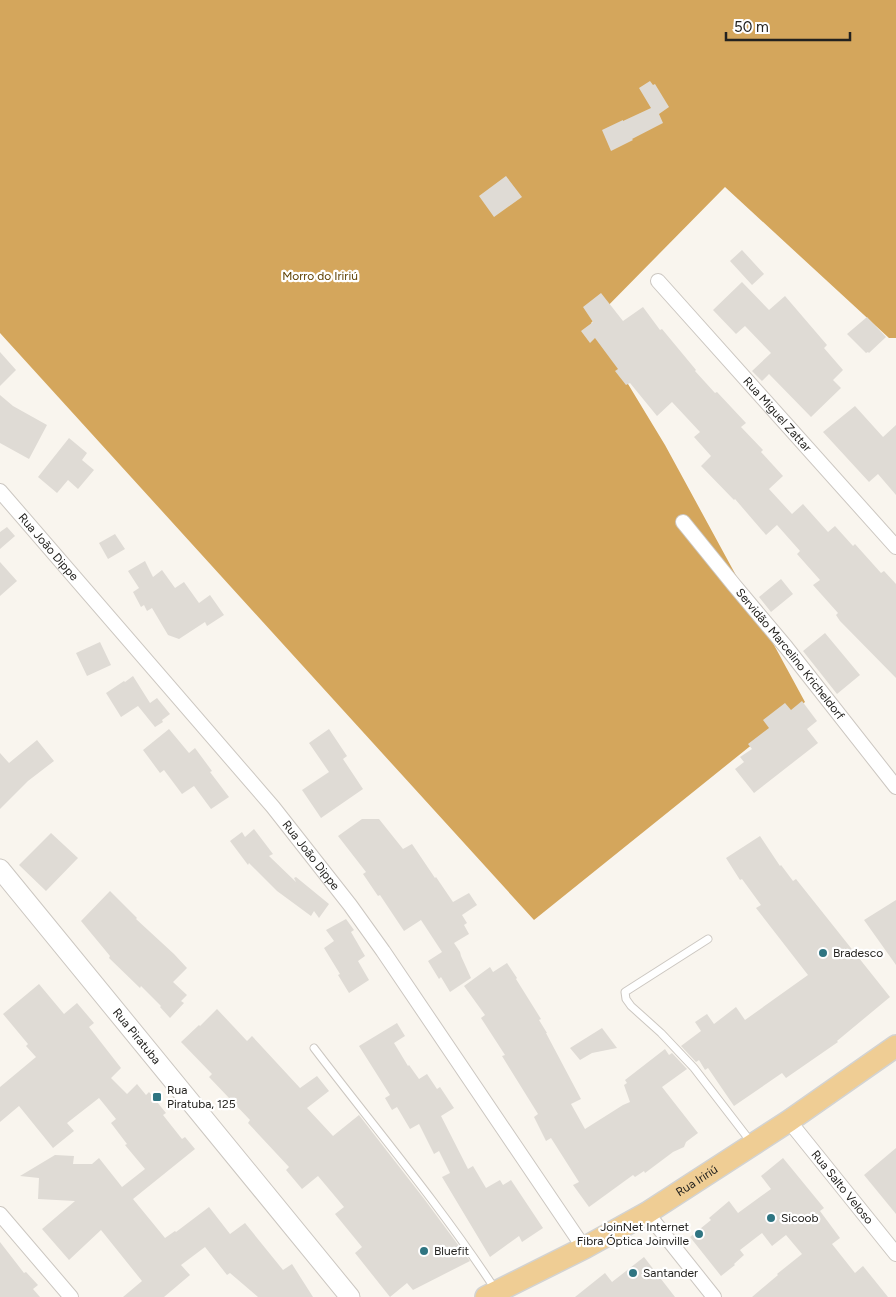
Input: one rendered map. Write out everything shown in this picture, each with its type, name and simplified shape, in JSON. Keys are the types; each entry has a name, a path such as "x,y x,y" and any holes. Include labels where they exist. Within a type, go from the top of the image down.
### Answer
{"main road":[{"name":"Rua Piratuba","path":"0,869 350,1297"},
{"name":"Rua Iririú","path":"491,1294 584,1248 647,1213 788,1122 896,1046"}],"street":[{"name":"Rua Miguel Zattar","path":"658,282 896,547"},
{"name":"Rua João Dippe","path":"0,491 272,807 350,905 389,959 584,1248"},
{"name":"Servidão Marcelino Kricheldorf","path":"683,522 786,647 896,787"},
{"name":"Rua Salto Veloso","path":"788,1122 896,1254"},
{"path":"647,1213 714,1297"},
{"path":"0,1214 71,1297"}],"lane":[{"path":"708,940 625,992 626,999 694,1068 753,1144"},
{"path":"314,1048 474,1257 491,1294"}],"green space":[{"name":"Morro do Iririú","path":"0,0 896,0 896,338 889,338 725,187 591,323 665,445 805,702 534,920 0,333"}],"building":[{"path":"650,81 653,85 655,84 669,107 659,114 663,123 611,151 602,130 651,108 639,88"},
{"path":"506,176 522,197 494,217 479,196"},
{"path":"742,250 764,274 752,285 730,261"},
{"path":"742,282 769,310 785,296 827,345 824,348 843,370 833,380 841,388 811,417 769,374 762,381 752,371 771,353 745,326 736,334 713,310"},
{"path":"601,293 623,321 643,307 695,371 746,423 741,427 763,450 761,452 783,476 769,489 792,514 803,504 828,532 835,526 853,546 855,544 881,573 884,571 896,584 896,678 840,621 836,615 838,613 813,585 820,580 797,554 800,551 777,525 766,535 735,499 701,466 711,456 694,437 700,432 672,402 657,416 630,383 626,385 615,371 618,369 595,338 590,343 581,331 593,322 583,307"},
{"path":"867,317 886,337 869,353 866,353 847,334"},
{"path":"0,352 16,370 0,386"},
{"path":"0,395 13,406 47,425 29,459 0,443"},
{"path":"855,406 883,437 896,425 896,495 878,474 869,482 823,432"},
{"path":"69,438 87,453 82,460 94,470 78,489 68,480 57,493 38,477"},
{"path":"7,527 15,536 0,549 0,532"},
{"path":"115,534 125,549 108,559 99,543"},
{"path":"145,561 153,577 162,570 175,588 184,582 199,603 210,595 224,615 207,626 205,622 179,639 168,635 152,608 147,611 144,605 141,607 133,592 139,588 128,571"},
{"path":"0,562 17,581 0,596"},
{"path":"781,579 793,594 771,612 759,597"},
{"path":"825,633 860,675 837,694 803,651"},
{"path":"100,642 111,665 87,676 76,653"},
{"path":"133,676 150,703 157,698 170,714 155,727 138,706 121,717 106,693"},
{"path":"802,701 817,721 807,729 818,743 754,793 735,769 744,762 740,757 752,749 748,744 769,728 763,720 785,703 791,710"},
{"path":"169,729 189,753 195,748 229,797 211,809 194,786 182,794 164,770 160,773 143,750"},
{"path":"329,729 347,756 343,759 363,789 321,818 302,790 329,772 309,743"},
{"path":"37,740 54,761 28,781 0,809 0,753 9,763"},
{"path":"362,819 379,819 403,849 412,844 453,902 469,893 477,905 462,915 467,923 464,925 469,934 454,943 471,978 450,992 428,961 442,952 421,920 404,931 380,895 378,896 363,874 366,872 338,836"},
{"path":"254,829 273,854 269,856 296,882 294,878 296,877 329,904 319,918 314,911 311,916 277,891 249,863 248,865 230,841 242,832 245,837"},
{"path":"51,833 78,858 46,891 19,865"},
{"path":"760,836 780,866 793,881 796,879 890,997 838,1042 786,1078 782,1073 734,1106 708,1068 705,1070 699,1060 696,1062 681,1046 701,1031 695,1022 707,1014 714,1024 736,1007 745,1020 808,975 756,908 761,905 742,879 740,880 726,858"},
{"path":"110,891 187,968 173,982 187,995 181,1001 184,1003 170,1018 141,986 140,988 109,958 110,956 81,921"},
{"path":"896,900 896,965 864,920"},
{"path":"346,919 354,930 351,932 365,956 358,961 369,980 349,993 324,948 334,941 326,930"},
{"path":"507,963 541,1019 539,1020 581,1099 571,1104 585,1129 630,1102 624,1085 627,1083 625,1080 665,1049 669,1055 672,1053 687,1069 662,1087 698,1133 686,1142 684,1147 673,1152 645,1173 644,1171 635,1177 633,1175 589,1207 573,1185 579,1182 551,1138 546,1141 534,1117 538,1114 502,1056 505,1055 481,1018 485,1015 464,986 490,967 493,972"},
{"path":"39,984 64,1014 77,1003 94,1023 89,1027 121,1068 111,1078 127,1094 137,1084 146,1095 149,1092 166,1113 163,1115 182,1139 185,1137 195,1149 133,1199 165,1238 209,1207 230,1234 245,1223 283,1270 292,1264 313,1297 258,1297 230,1273 227,1275 205,1247 181,1265 190,1275 164,1297 123,1297 142,1281 101,1230 69,1260 42,1229 75,1201 38,1199 39,1178 20,1176 55,1155 74,1156 73,1164 92,1164 99,1158 122,1187 145,1169 125,1145 127,1144 111,1123 116,1119 99,1098 67,1123 74,1131 53,1148 19,1106 0,1122 0,1087 36,1057 26,1046 28,1044 3,1014"},
{"path":"217,1009 247,1041 252,1036 300,1088 317,1076 329,1091 307,1108 333,1136 359,1115 470,1261 413,1290 407,1283 390,1297 355,1253 362,1247 335,1214 344,1207 318,1176 302,1189 286,1170 289,1167 248,1123 250,1120 209,1077 212,1074 181,1042"},
{"path":"397,1023 405,1036 394,1043 408,1066 419,1079 427,1074 437,1089 440,1087 454,1108 441,1116 468,1169 473,1166 486,1188 500,1180 503,1185 511,1180 543,1228 522,1242 519,1236 490,1257 442,1177 450,1173 439,1151 434,1154 419,1124 410,1129 397,1107 392,1110 385,1098 390,1095 359,1046"},
{"path":"602,1028 617,1048 592,1053 580,1060 570,1048"},
{"path":"896,1148 896,1214 864,1175"},
{"path":"783,1158 824,1208 820,1211 840,1238 832,1244 855,1273 863,1266 888,1297 752,1297 802,1254 786,1235 772,1246 762,1233 740,1250 744,1255 721,1276 690,1237 711,1220 709,1218 729,1201 738,1213 771,1189 761,1176"},
{"path":"0,1242 24,1273 26,1272 38,1285 33,1289 40,1297 0,1297"},
{"path":"644,1257 675,1297 575,1297 605,1273 612,1282"}],"place":[{"name":"Bradesco","path":"823,953"},
{"name":"Rua Piratuba, 125","path":"157,1097"},
{"name":"Sicoob","path":"771,1218"},
{"name":"JoinNet Internet Fibra Óptica Joinville","path":"699,1234"},
{"name":"Bluefit","path":"424,1251"},
{"name":"Santander","path":"633,1273"}]}
